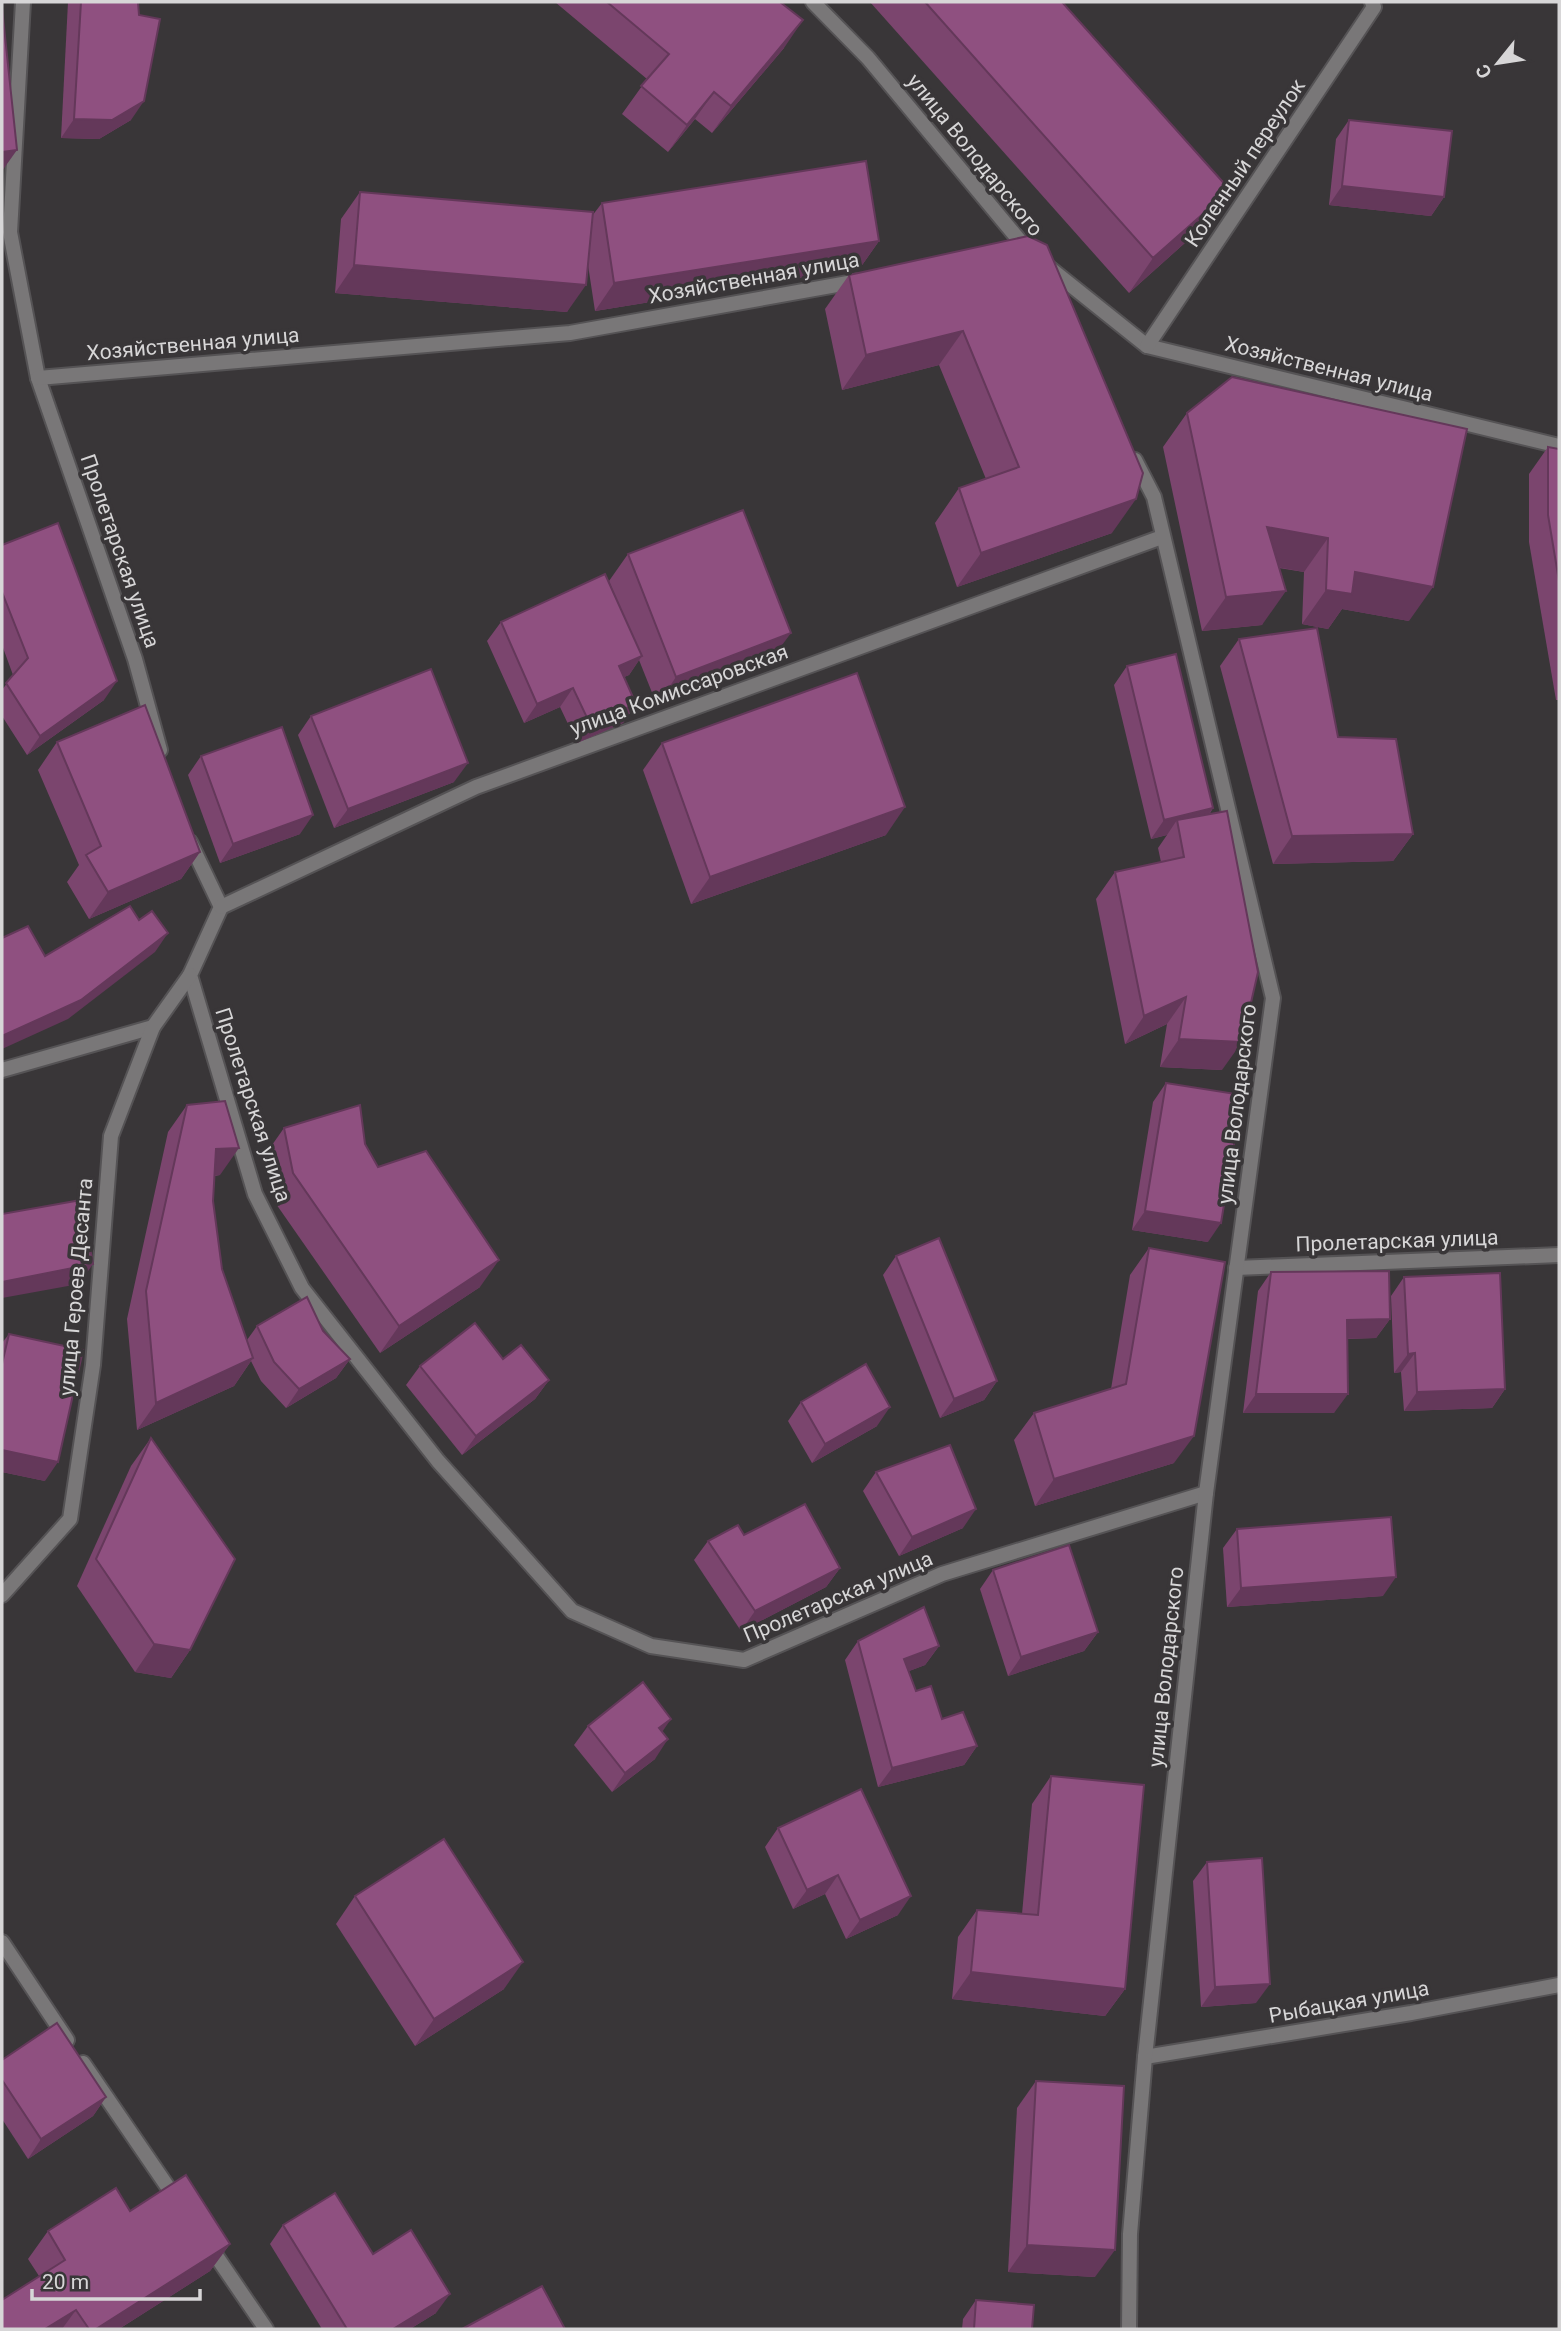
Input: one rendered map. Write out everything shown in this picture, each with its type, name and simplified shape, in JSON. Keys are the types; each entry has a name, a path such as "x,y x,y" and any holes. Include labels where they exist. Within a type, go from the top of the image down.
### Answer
{"street":[{"name":"Пролетарская улица","path":"23,2 6,232 38,378 135,659 164,765"},
{"name":"улица Володарского","path":"813,2 868,58 1047,288"},
{"name":"Коленный переулок","path":"1147,346 1374,7 1372,2"},
{"name":"Хозяйственная улица","path":"1021,252 1147,346 1559,446"},
{"name":"Хозяйственная улица","path":"38,378 570,333 880,277"},
{"name":"улица Володарского","path":"1129,448 1154,497 1273,998 1206,1493 1145,2057 1130,2234 1129,2329"},
{"name":"улица Комиссаровская","path":"221,907 476,787 1162,537"},
{"path":"184,829 221,907 190,975"},
{"name":"Пролетарская улица","path":"190,975 255,1194 302,1288 438,1461 572,1611 651,1646 744,1660 942,1574 1206,1493"},
{"name":"улица Героев Десанта","path":"2,1595 70,1519 93,1365 111,1136 153,1027 190,975"},
{"path":"2,1070 153,1027"},
{"name":"Пролетарская улица","path":"1236,1268 1559,1255"},
{"path":"2,1942 266,2329"},
{"name":"Рыбацкая улица","path":"1145,2057 1411,2013 1559,1985"}],"building":[{"path":"81,2 138,2 139,15 160,19 144,101 112,120 74,119"},
{"path":"607,2 780,2 803,20 731,106 714,92 687,125 641,86 669,54"},
{"path":"925,2 1062,2 1230,190 1153,258"},
{"path":"2,8 17,150 2,152"},
{"path":"1349,120 1452,131 1444,197 1342,186"},
{"path":"866,161 879,241 614,283 602,203"},
{"path":"360,192 593,212 586,285 354,265"},
{"path":"1028,236 1047,245 1143,473 1136,499 981,553 959,488 1019,467 963,331 866,355 849,275"},
{"path":"1232,377 1467,429 1433,587 1355,572 1352,594 1326,590 1328,538 1267,527 1286,591 1226,597 1187,413"},
{"path":"1548,447 1559,449 1559,581 1548,515"},
{"path":"743,510 791,633 676,677 628,554"},
{"path":"58,523 117,681 40,736 6,683 28,658 2,592 2,545"},
{"path":"605,574 642,656 619,666 636,704 590,724 573,688 537,704 501,622"},
{"path":"1317,628 1338,737 1396,739 1413,834 1292,836 1239,639"},
{"path":"1176,654 1213,808 1164,820 1127,666"},
{"path":"431,669 468,763 348,809 311,716"},
{"path":"857,673 905,807 710,877 662,743"},
{"path":"145,705 200,852 108,892 86,855 101,846 57,742"},
{"path":"282,727 313,815 233,844 201,756"},
{"path":"1227,811 1258,972 1242,1042 1179,1039 1186,997 1144,1016 1115,872 1184,857 1177,820"},
{"path":"130,906 139,920 152,911 168,933 81,1000 2,1036 2,938 28,926 45,956"},
{"path":"1166,1083 1242,1095 1221,1223 1145,1211"},
{"path":"225,1101 239,1148 216,1149 213,1201 222,1269 253,1358 156,1403 146,1291 187,1105"},
{"path":"360,1105 365,1144 378,1167 426,1151 499,1260 399,1326 293,1173 284,1128"},
{"path":"81,1200 93,1264 2,1282 2,1214"},
{"path":"939,1238 997,1381 954,1399 896,1256"},
{"path":"1149,1248 1225,1262 1194,1436 1054,1479 1034,1413 1126,1384"},
{"path":"1389,1271 1390,1319 1347,1320 1348,1394 1256,1394 1271,1272"},
{"path":"1500,1273 1505,1389 1417,1392 1415,1353 1408,1354 1404,1277"},
{"path":"307,1297 323,1331 350,1359 299,1389 274,1362 257,1326"},
{"path":"475,1323 503,1359 521,1345 549,1380 476,1436 420,1366"},
{"path":"9,1334 83,1350 58,1462 2,1450 2,1364"},
{"path":"866,1364 890,1407 825,1444 801,1402"},
{"path":"151,1438 235,1559 190,1650 154,1644 96,1559"},
{"path":"950,1445 976,1509 912,1537 876,1472"},
{"path":"805,1504 840,1568 755,1611 708,1541 738,1525 744,1535"},
{"path":"1391,1517 1396,1577 1241,1588 1237,1529"},
{"path":"1069,1545 1098,1632 1021,1657 993,1570"},
{"path":"924,1607 939,1646 904,1659 916,1691 931,1686 942,1719 963,1712 977,1746 892,1768 858,1641"},
{"path":"643,1682 671,1719 659,1728 668,1739 625,1773 588,1726"},
{"path":"1051,1776 1144,1785 1125,1989 971,1972 977,1910 1038,1915"},
{"path":"861,1789 911,1896 860,1920 838,1875 807,1890 778,1828"},
{"path":"444,1839 523,1962 434,2019 355,1896"},
{"path":"1262,1858 1270,1984 1215,1987 1207,1862"},
{"path":"57,2023 106,2097 41,2139 2,2080 2,2060"},
{"path":"1036,2081 1124,2086 1115,2250 1027,2245"},
{"path":"186,2175 230,2244 96,2329 89,2329 76,2310 45,2329 2,2329 2,2300 65,2260 48,2231 116,2188 130,2211"},
{"path":"335,2193 373,2254 411,2230 450,2294 393,2329 347,2329 283,2225"},
{"path":"542,2286 565,2329 462,2329"},
{"path":"976,2300 1034,2305 1032,2329 974,2329"}]}
